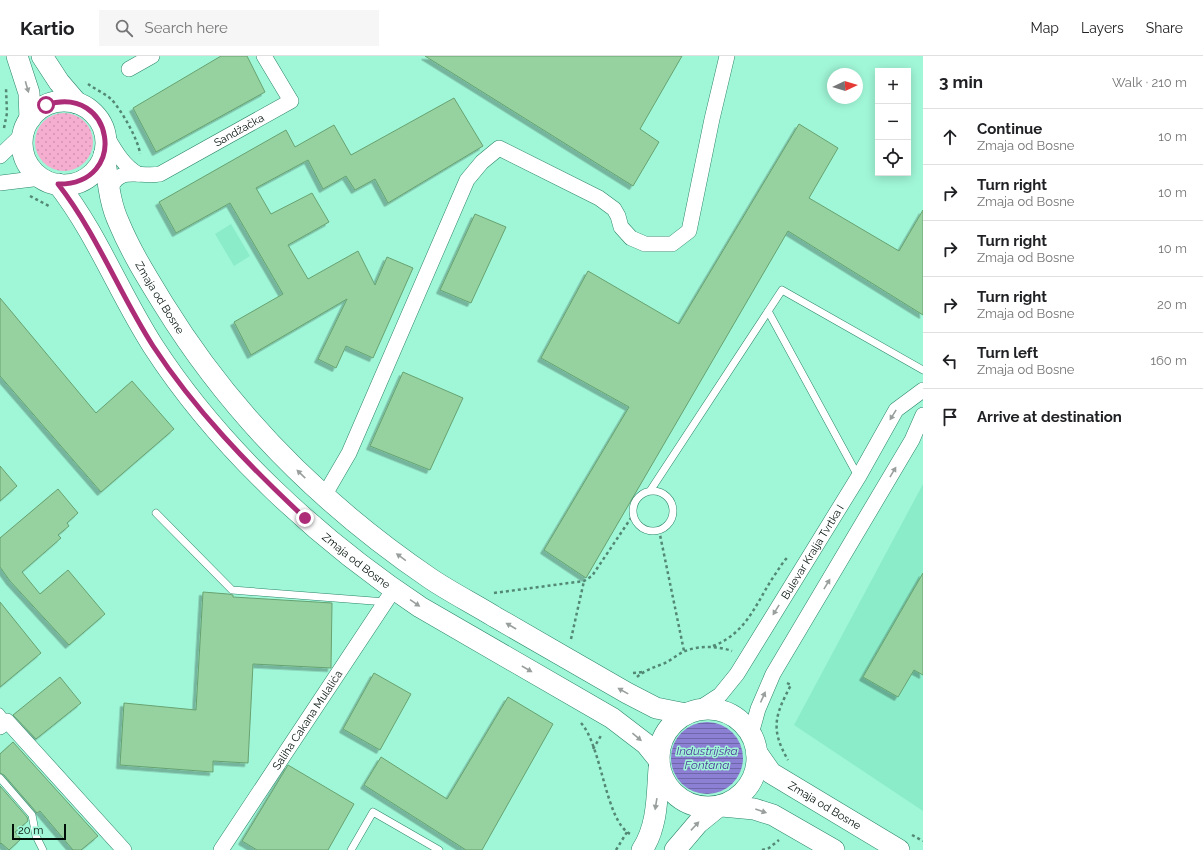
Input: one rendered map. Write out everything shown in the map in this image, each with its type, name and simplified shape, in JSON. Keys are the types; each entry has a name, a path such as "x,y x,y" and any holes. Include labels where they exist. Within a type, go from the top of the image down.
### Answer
{"main road":[{"name":"Zmaja od Bosne","path":"17,56 29,93 26,126 22,146 25,159 32,170 49,181 75,206 120,290 153,346 229,443 268,484 357,563 390,596 420,607 612,718 646,744 659,762 664,781 674,794 687,803 703,808 721,806 754,809 791,824 834,850"},
{"name":"Zmaja od Bosne","path":"42,56 59,82 77,103"},
{"name":"Zmaja od Bosne","path":"26,126 42,108 56,102 67,101 77,103 88,108 97,117 106,139 104,155 110,193 119,224 146,276 179,329 213,378 253,425 324,496 374,538 433,580 627,693 656,708 691,712 713,709 728,713 741,722 771,773 899,850"},
{"name":"Zmaja od Bosne","path":"49,181 70,184 81,181 91,175 99,166 104,155"},
{"path":"645,847 652,832 655,812 660,746 666,733 674,722 691,712"},
{"name":"Zmaja od Bosne","path":"721,806 740,796 752,780 757,766 754,744"},
{"path":"675,850 698,823 721,806"}],"street":[{"path":"129,69 152,56"},
{"name":"Sandžačka","path":"110,193 112,182 116,178 138,174 160,174 291,101 264,56"},
{"path":"324,496 349,454 467,180 482,162 499,148 599,198 614,209 621,227 631,238 645,244 672,244 689,231 712,119 727,56"},
{"path":"0,156 26,126"},
{"path":"104,132 115,151 131,170 138,174"},
{"path":"0,183 49,181"},
{"name":"Bulevar Kralja Tvrtka I","path":"691,712 720,695 737,674 858,476 896,410 923,390"},
{"path":"754,744 758,709 773,674 912,440 923,415"},
{"name":"Saliha Cakana Mulalića","path":"221,850 390,596"},
{"path":"2,720 116,847"}],"lane":[{"path":"650,491 782,290 923,370"},
{"path":"768,311 858,476"},
{"path":"650,491 663,493 672,503 673,516 670,523 659,530 645,530 636,521 633,515 634,502 644,493 650,491"},
{"path":"156,513 232,590 390,596"},
{"path":"0,778 32,815 36,836 43,850"},
{"path":"351,850 373,812 439,850"}],"path":[{"path":"84,82 112,100 122,114 140,148 138,174"},
{"path":"2,132 7,113 5,86"},
{"path":"493,594 584,581 592,576 633,515"},
{"path":"659,530 684,651"},
{"path":"710,647 724,642 751,616 770,583 789,556"},
{"path":"571,640 584,581"},
{"path":"487,590 500,597"},
{"path":"565,636 577,643"},
{"path":"626,671 633,673 643,672 672,659 684,651 710,647 721,647 746,658"},
{"path":"627,693 635,680 643,672"},
{"path":"773,674 790,685 776,719 776,732 781,748 791,764"},
{"path":"612,718 593,749 619,825 645,847"},
{"path":"762,850 777,842 791,824"},
{"path":"616,850 627,832"}],"shaded area":[{"path":"64,113 75,115 88,126 91,131 93,142 91,153 80,166 75,169 64,171 53,169 40,158 37,153 35,142 37,131 48,118 53,115"},
{"path":"231,224 250,256 234,266 215,234"},
{"path":"923,484 923,811 794,725"}],"water":[{"name":"Industrijska Fontana","path":"707,722 727,728 737,738 743,758 737,778 727,788 707,794 687,788 677,778 671,758 677,738 687,728"}],"building":[{"path":"221,56 247,56 265,92 156,152 133,108"},
{"path":"425,56 682,56 640,129 659,142 633,186"},
{"path":"454,98 483,146 388,203 375,179 355,190 346,176 323,189 308,160 256,188 271,214 312,193 329,222 288,245 308,279 358,251 375,285 387,257 413,268 373,358 346,346 336,368 318,359 347,299 251,355 234,322 283,294 230,203 176,233 159,202 286,130 295,147 334,125 351,155"},
{"path":"799,124 838,148 809,198 899,251 923,210 923,315 788,231 586,578 544,550 629,407 541,358 588,271 679,324"},
{"path":"475,214 506,227 471,303 440,290"},
{"path":"0,298 96,413 132,381 174,429 101,492 0,376"},
{"path":"403,372 463,398 430,470 370,446"},
{"path":"0,466 17,486 0,501"},
{"path":"58,489 78,513 67,523 69,526 58,535 61,538 22,572 40,594 68,570 105,614 69,645 10,581 0,567 0,538"},
{"path":"923,573 923,675 914,670 898,697 863,677"},
{"path":"203,592 228,594 233,595 233,597 332,603 331,668 253,664 248,763 213,761 213,772 120,765 124,703 196,710"},
{"path":"0,602 41,653 0,687"},
{"path":"374,673 411,694 380,750 343,729"},
{"path":"60,677 81,703 36,739 13,715"},
{"path":"508,697 553,724 482,850 466,850 364,785 381,757 447,799"},
{"path":"13,742 98,836 81,850 73,850 40,811 37,813 4,775 0,773 0,754"},
{"path":"288,765 354,804 328,850 257,850 242,841"},
{"path":"0,786 27,817 28,821 15,832 21,839 9,850 1,843 0,844"}],"route":[{"path":"46,105 67,101 77,103 88,108 97,117 103,127 106,147 99,166 91,175 81,181 70,184 58,184 75,206 93,236 120,290 153,346 191,398 229,443 268,484 305,518"}]}
